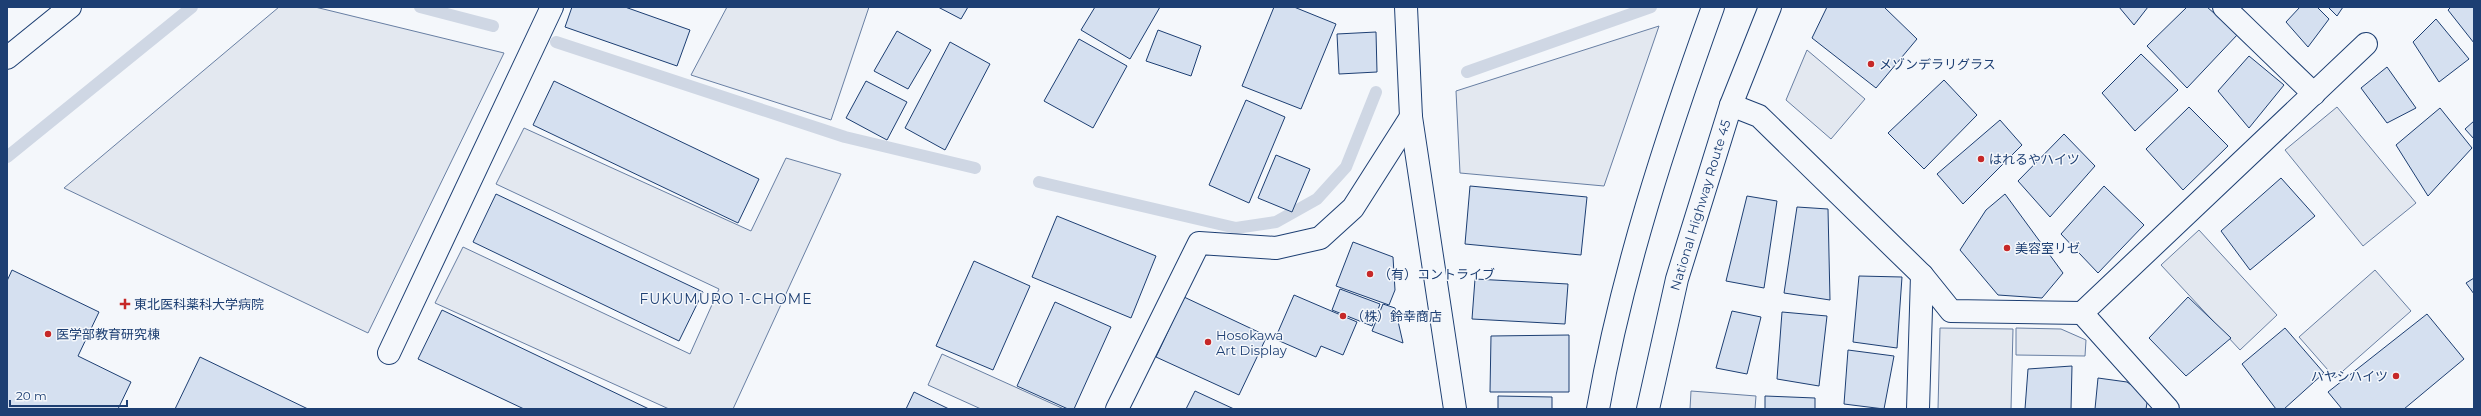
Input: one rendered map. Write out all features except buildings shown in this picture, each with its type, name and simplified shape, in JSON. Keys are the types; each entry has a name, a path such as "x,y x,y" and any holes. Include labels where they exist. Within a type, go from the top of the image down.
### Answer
{"main road":[{"path":"7,58 70,7"},
{"path":"389,353 552,7"},
{"path":"1406,7 1411,116 1455,409"},
{"path":"1598,409 1632,258 1679,103 1713,7"},
{"name":"National Highway Route 45","path":"1648,409 1677,279 1731,105 1770,7"},
{"path":"2224,7 2314,94"},
{"path":"1731,105 1759,116 1922,275 1951,311 2082,313 2366,44"},
{"path":"1117,409 1198,242 1276,248 1320,238 1353,208 1411,116"},
{"path":"1918,409 1922,275"},
{"path":"2082,313 2168,409"}],"shaded area":[{"path":"279,7 315,7 504,53 368,333 64,188"},
{"path":"727,7 869,7 831,120 691,75"},
{"path":"1659,26 1604,186 1460,173 1456,91"},
{"path":"1807,50 1865,99 1831,139 1786,100"},
{"path":"2337,107 2416,203 2363,246 2285,150"},
{"path":"524,128 751,231 786,158 841,174 733,409 669,409 435,303 463,247 690,354 719,289 496,184"},
{"path":"2199,230 2277,315 2240,350 2161,265"},
{"path":"2375,270 2411,311 2335,378 2299,337"},
{"path":"1940,328 2013,329 2011,409 1938,409"},
{"path":"2016,328 2061,329 2086,340 2085,356 2016,355"},
{"path":"942,354 1064,409 981,409 928,385"},
{"path":"1691,391 1756,396 1755,409 1690,409"}],"waterway":[{"path":"7,157 192,7"},
{"path":"420,7 493,26"},
{"path":"1467,72 1651,7"},
{"path":"556,42 845,137 975,168"},
{"path":"1039,182 1236,228 1276,222 1317,199 1346,167 1376,92"}],"place":[{"name":"メゾンデラリグラス","path":"1871,64"},
{"name":"はれるやハイツ","path":"1981,159"},
{"name":"美容室リゼ","path":"2007,248"},
{"name":"（有）コントライブ","path":"1370,274"},
{"name":"東北医科薬科大学病院","path":"125,304"},
{"name":"（株）鈴幸商店","path":"1343,316"},
{"name":"医学部教育研究棟","path":"48,334"},
{"name":"Hosokawa Art Display","path":"1208,342"},
{"name":"ハヤシハイツ","path":"2396,376"}],"district":[{"name":"FUKUMURO 1-CHOME","path":"726,299"}]}
